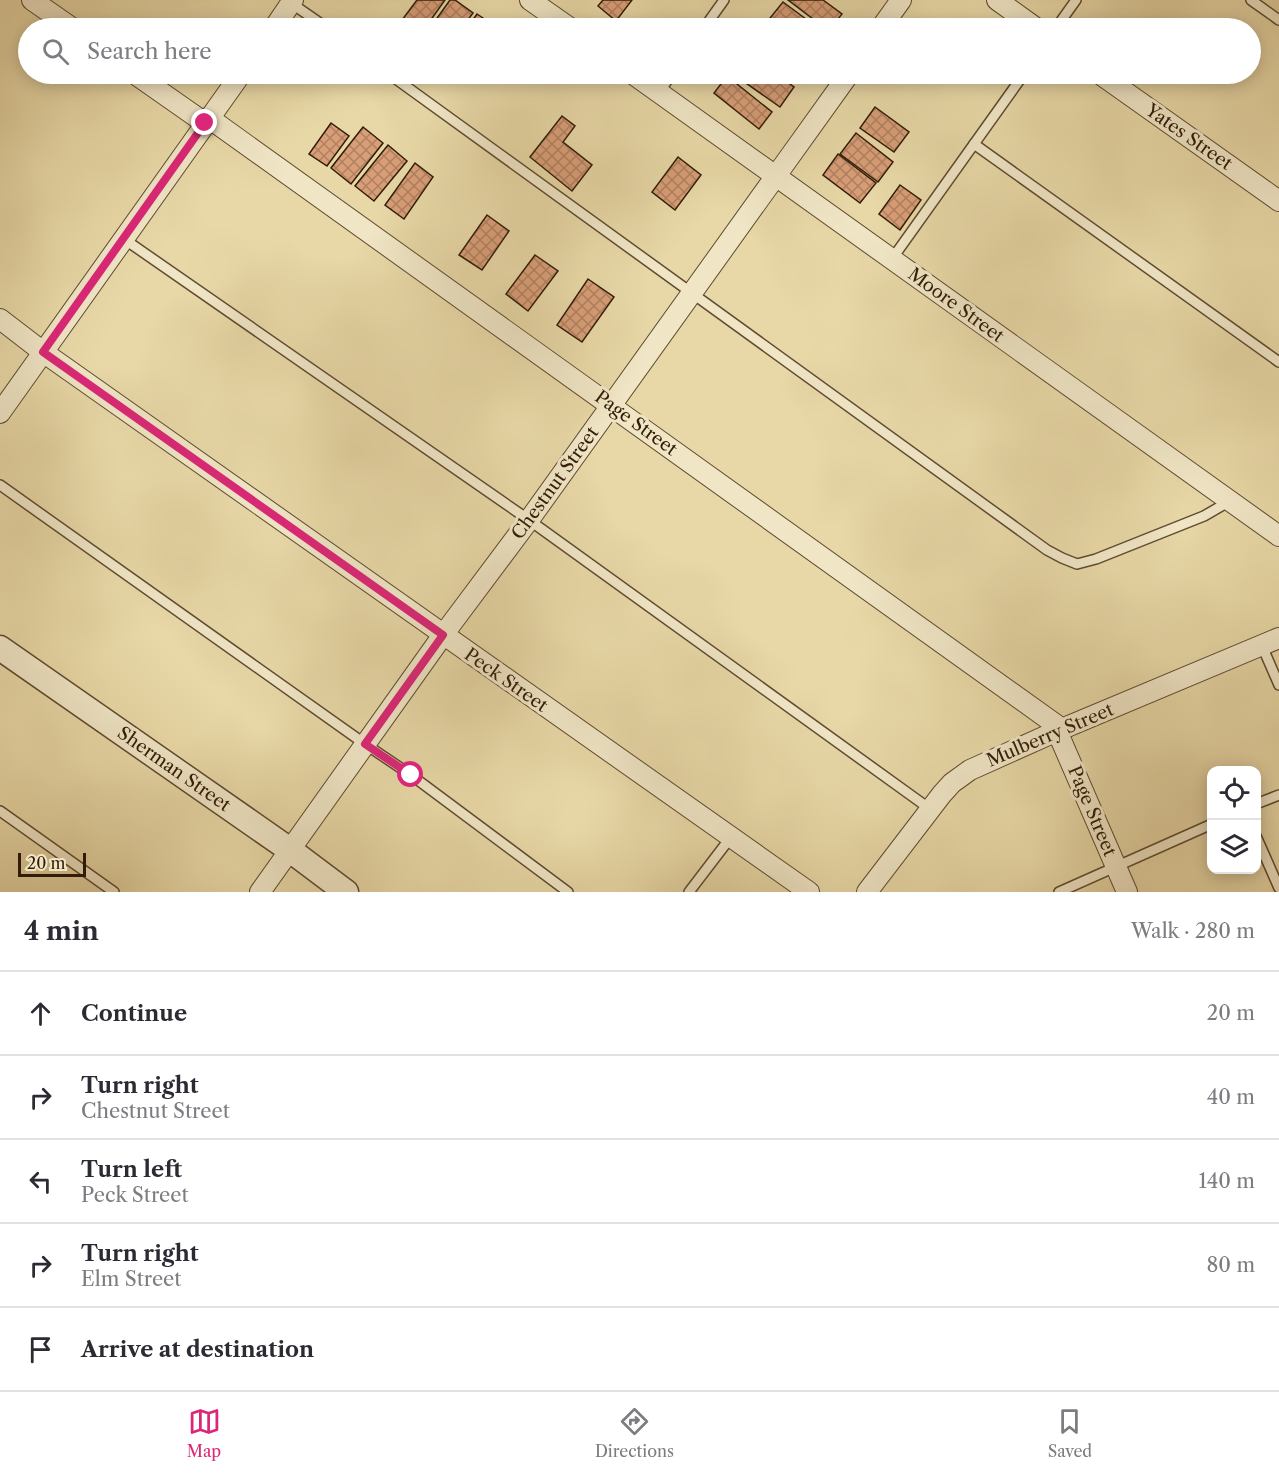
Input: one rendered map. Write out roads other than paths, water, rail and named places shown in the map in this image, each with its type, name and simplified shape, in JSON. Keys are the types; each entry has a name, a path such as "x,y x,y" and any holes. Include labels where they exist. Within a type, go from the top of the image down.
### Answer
{"street":[{"path":"32,0 58,18"},
{"path":"530,0 556,18"},
{"path":"888,18 901,0"},
{"path":"997,0 1022,18"},
{"path":"280,18 289,4"},
{"name":"Page Street","path":"150,84 207,121 611,406 1060,730 1127,892"},
{"path":"0,413 234,84"},
{"name":"Moore Street","path":"647,84 1279,536"},
{"name":"Chestnut Street","path":"260,892 842,84"},
{"name":"Yates Street","path":"1114,84 1279,201"},
{"name":"Peck Street","path":"0,319 43,352 808,892"},
{"name":"Mulberry Street","path":"867,892 930,809 952,783 969,770 1270,642"},
{"name":"Sherman Street","path":"0,648 290,850 346,892"}],"lane":[{"path":"711,18 724,0"},
{"path":"1063,18 1076,0"},
{"path":"1251,0 1279,20"},
{"path":"289,4 311,18"},
{"path":"404,84 1047,550 1062,558 1077,564 1096,559 1204,516 1230,501"},
{"path":"659,92 665,84"},
{"path":"892,259 1017,84"},
{"path":"974,144 1279,362"},
{"path":"124,239 529,520 930,809"},
{"path":"0,485 411,775 568,892"},
{"path":"1270,642 1279,685"},
{"path":"1261,802 1279,795"},
{"path":"0,811 114,892"},
{"path":"1059,892 1207,826"},
{"path":"689,892 731,837"},
{"path":"1261,845 1279,888"}]}
